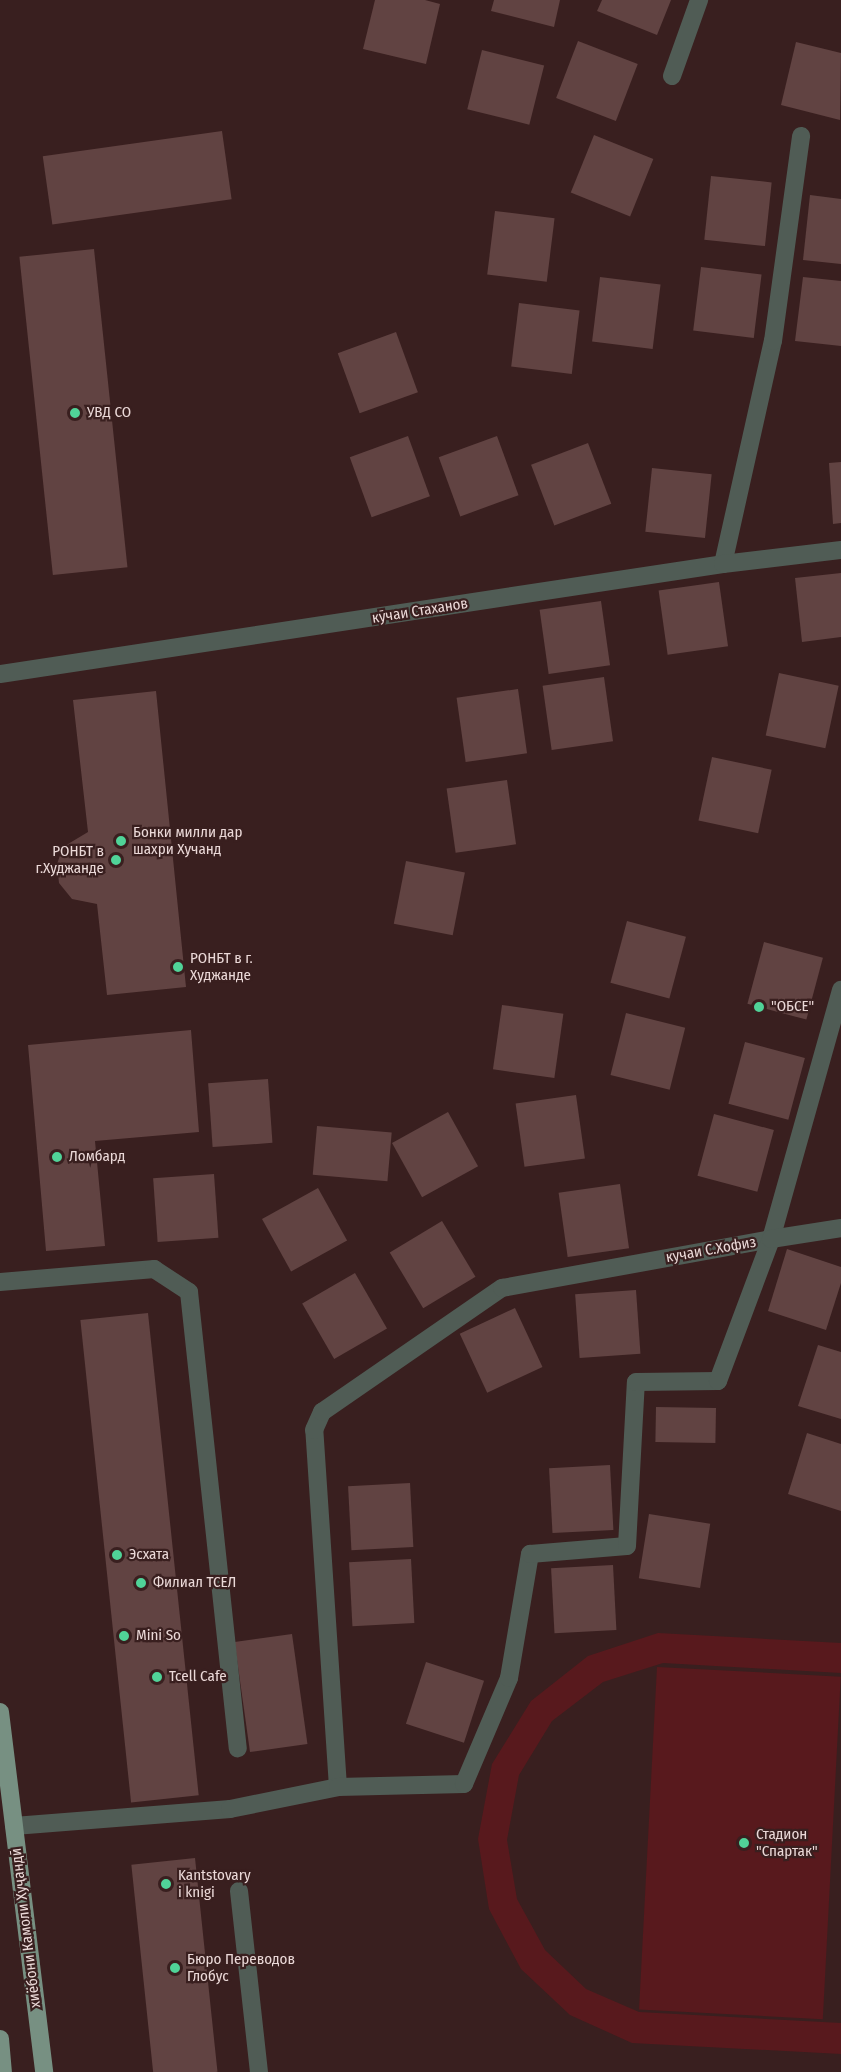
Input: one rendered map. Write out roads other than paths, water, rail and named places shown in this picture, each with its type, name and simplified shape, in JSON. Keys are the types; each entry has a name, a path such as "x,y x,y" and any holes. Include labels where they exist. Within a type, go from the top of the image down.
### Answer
{"main road":[{"name":"хиёбони Камоли Хуҷандӣ","path":"0,1712 44,2072"},
{"path":"0,2039 3,2072"}],"street":[{"path":"672,76 699,0"},
{"path":"723,564 773,341 801,136"},
{"name":"кӯчаи Стаханов","path":"0,675 723,564 841,549"},
{"name":"кучаи С.Хофиз","path":"338,1787 314,1430 322,1412 502,1288 771,1239 841,990"},
{"path":"14,1826 230,1809 338,1787 464,1784 509,1678 530,1554 627,1546 636,1382 718,1381 771,1239 841,1228"},
{"path":"0,1282 154,1269 189,1292 238,1748"},
{"path":"239,1891 259,2072"}],"place":[{"name":"УВД СО","path":"75,413"},
{"name":"Бонки милли дар шахри Хучанд","path":"121,841"},
{"name":"РОНБТ в г.Худжанде","path":"116,860"},
{"name":"РОНБТ в г. Худжанде","path":"178,967"},
{"name":"\"ОБСЕ\"","path":"759,1007"},
{"name":"Ломбард","path":"57,1157"},
{"name":"Эсхата","path":"117,1555"},
{"name":"Филиал ТСЕЛ","path":"141,1583"},
{"name":"Mini So","path":"124,1636"},
{"name":"Tcell Cafe","path":"157,1677"},
{"name":"Стадион \"Спартак\"","path":"744,1843"},
{"name":"Kantstovary i knigi","path":"166,1884"},
{"name":"Бюро Переводов Глобус","path":"175,1968"}]}
